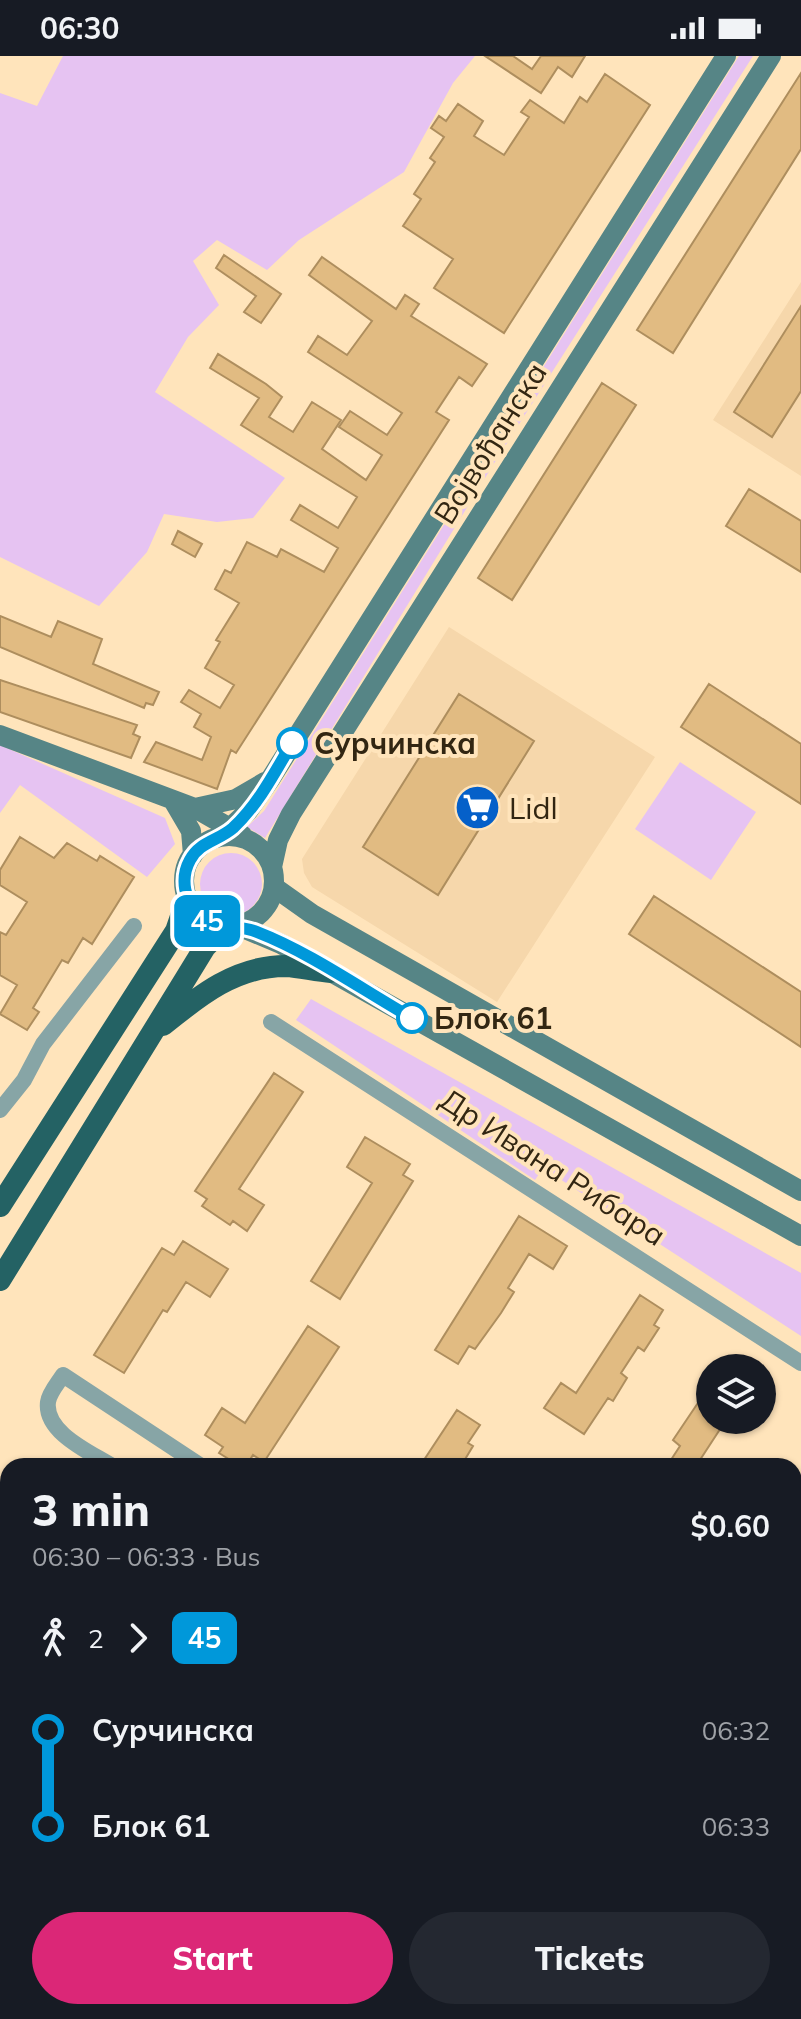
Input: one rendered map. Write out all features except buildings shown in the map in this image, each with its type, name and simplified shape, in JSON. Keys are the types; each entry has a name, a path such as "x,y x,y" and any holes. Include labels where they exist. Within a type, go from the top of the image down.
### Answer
{"highway":[{"path":"0,1206 176,931 187,899"},
{"path":"0,1280 205,947 232,926"},
{"path":"150,1037 195,999 249,971 289,966 331,972"}],"main road":[{"name":"Војвођанска","path":"226,833 271,778 726,56"},
{"name":"Војвођанска","path":"273,877 278,840 291,814 771,56"},
{"path":"0,735 195,808 226,833 252,842 273,877 312,914 801,1191"},
{"path":"195,808 236,799 271,778"},
{"path":"174,802 191,831 193,855"},
{"path":"226,833 206,842 193,855 184,876 187,899 203,918 232,926 263,912 273,877"},
{"name":"Др Ивана Рибара","path":"232,926 257,932 331,972 801,1236"}],"street":[{"path":"0,1110 24,1080 43,1044 134,926"},
{"name":"Др Ивана Рибара","path":"271,1022 801,1363"},
{"path":"100,1458 63,1434 50,1417 49,1397 63,1375 189,1458"}],"shaded area":[{"path":"63,56 475,56 453,83 404,172 299,240 267,270 217,240 193,261 219,305 188,337 155,392 285,478 253,518 217,522 164,514 147,552 99,606 0,557 0,93 37,106"},
{"path":"739,56 753,56 493,465 265,838 247,827 264,811"},
{"path":"801,282 801,476 713,420"},
{"name":"Lidl","path":"449,627 655,757 497,1002 312,887 304,873 302,859"},
{"path":"0,745 165,818 175,844 147,877 20,785 0,813"},
{"path":"680,762 756,812 711,880 635,829"},
{"path":"225,853 237,853 253,862 260,872 260,896 253,906 237,915 225,915 205,901 200,890 200,878 214,858"},
{"path":"311,999 801,1273 801,1336 543,1168 535,1180 296,1020"}],"bus line":[{"name":"45","path":"292,743 248,811 232,828 206,842 193,855 184,876 187,899 197,913 210,923 257,932 412,1018"}],"place":[{"name":"Сурчинска","path":"292,743"},
{"name":"Lidl","path":"478,808"},
{"name":"Блок 61","path":"412,1018"}]}
